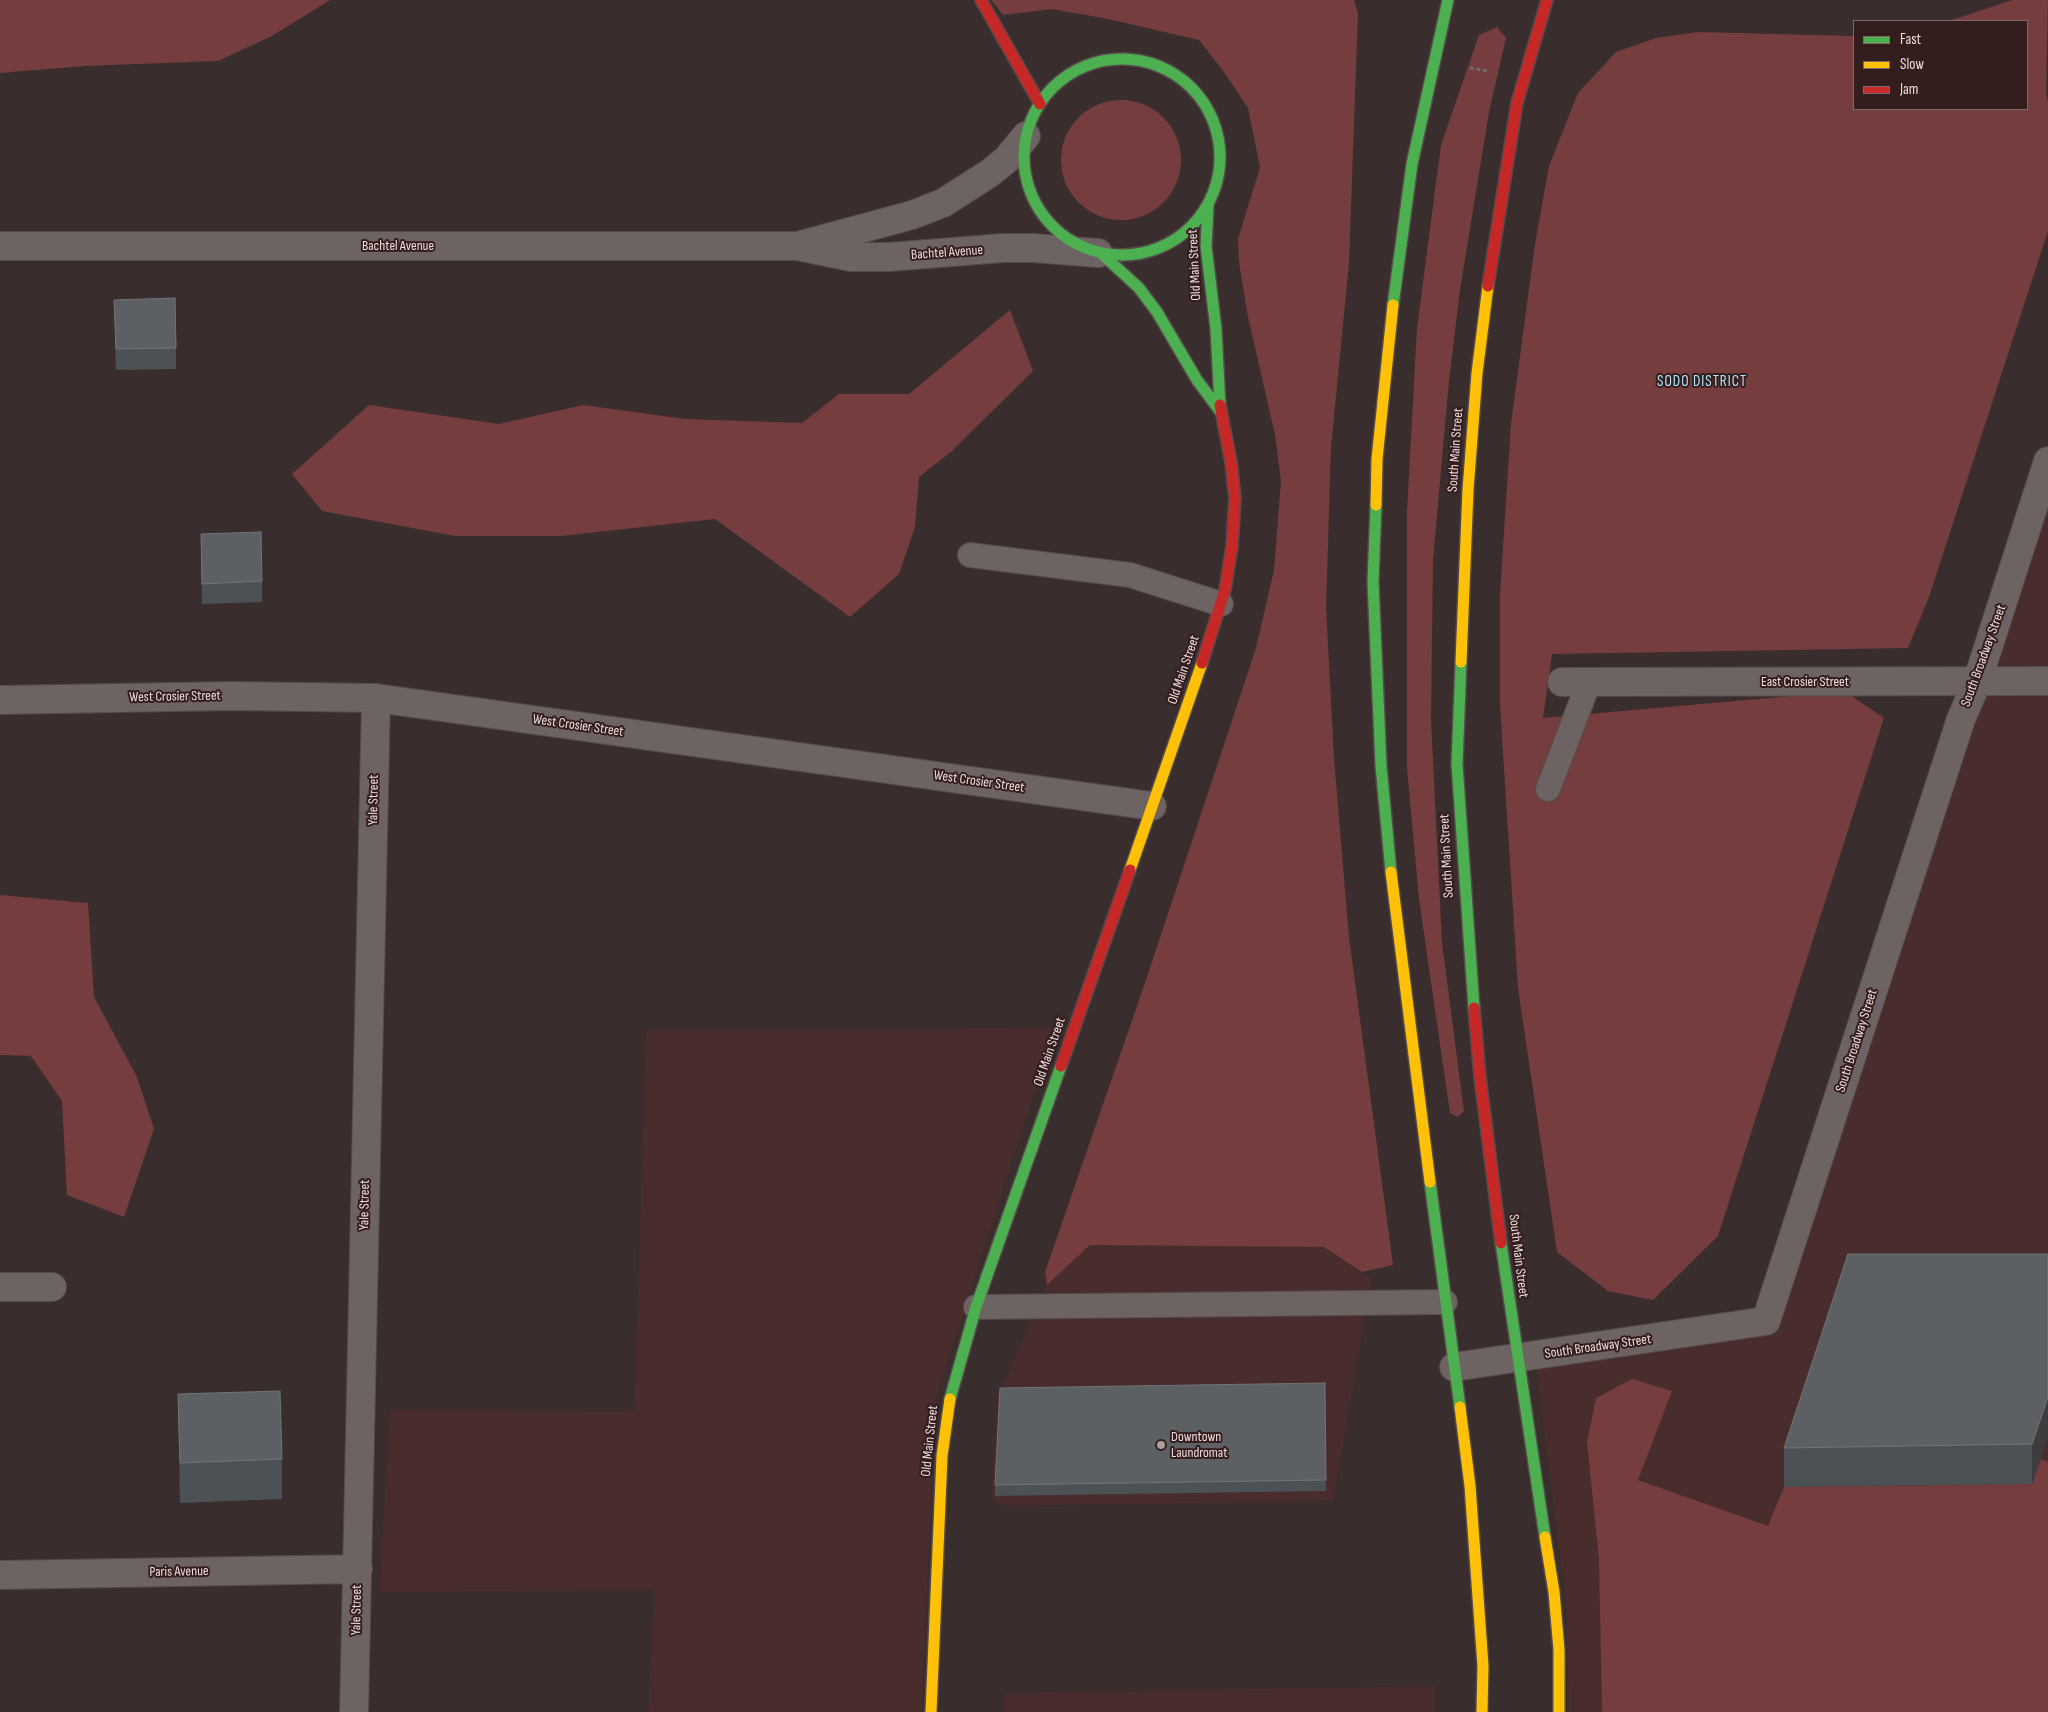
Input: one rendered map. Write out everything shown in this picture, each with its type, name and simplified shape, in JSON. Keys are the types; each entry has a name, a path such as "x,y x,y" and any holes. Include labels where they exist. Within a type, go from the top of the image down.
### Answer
{"main road":[{"path":"981,0 1040,104"},
{"path":"1448,0 1412,164 1397,261 1377,459 1373,582 1381,766 1396,921 1470,1486 1483,1666 1482,1712"},
{"name":"South Main Street","path":"1547,0 1517,104 1496,226 1477,372 1468,490 1457,764 1467,934 1480,1068 1510,1312 1554,1592 1560,1650 1559,1712"},
{"path":"1117,59 1145,62 1183,80 1202,101 1217,132 1220,151 1220,172 1208,206 1194,225 1178,238 1161,248 1128,255 1100,254 1065,237 1050,224 1038,208 1029,190 1024,170 1026,136 1040,104 1053,87 1076,70 1117,59"},
{"name":"Old Main Street","path":"931,1712 945,1423 952,1388 976,1307 1208,649 1221,604 1232,546 1235,498 1231,462 1220,411 1216,329 1207,255 1208,206"},
{"name":"Old Main Street","path":"1100,254 1140,288 1158,312 1197,380 1220,411"}],"street":[{"name":"Bachtel Avenue","path":"797,246 912,215 943,203 990,173 1007,159 1026,136"},
{"name":"Bachtel Avenue","path":"0,246 797,246 851,257 889,257 1003,248 1100,254"},
{"name":"South Broadway Street","path":"1454,1367 1766,1321 2048,461"},
{"name":"East Crosier Street","path":"1562,682 2048,682"},
{"name":"West Crosier Street","path":"0,700 231,696 376,698 1152,806"},
{"name":"Yale Street","path":"354,1712 376,698"},
{"path":"0,1288 52,1287"},
{"name":"Paris Avenue","path":"0,1575 358,1569"}],"lane":[{"path":"970,555 1130,575 1221,604"},
{"path":"1548,789 1589,682"},
{"path":"976,1307 1446,1302"}],"path":[{"path":"1470,68 1497,73"}],"shaded area":[{"path":"0,0 330,0 272,36 218,61 85,66 0,73"},
{"path":"991,0 1354,0 1358,13 1349,263 1331,448 1326,607 1334,758 1349,937 1393,1265 1362,1272 1324,1247 1090,1245 1047,1285 1045,1272 1145,983 1256,648 1274,570 1281,481 1275,435 1247,312 1239,262 1238,239 1260,167 1248,108 1224,72 1199,40 1108,19 1052,9 1003,15"},
{"path":"2012,0 2048,0 2046,94 2048,101 2048,231 1929,597 1908,648 1552,654 1543,718 1815,694 1850,695 1884,718 1718,1236 1653,1300 1608,1291 1557,1252 1518,988 1500,705 1500,594 1511,424 1535,244 1549,166 1578,93 1616,52 1656,38 1698,32 1853,36 1853,110 2028,110 2028,20 1952,20"},
{"path":"1497,27 1506,38 1489,112 1460,290 1449,381 1433,560 1431,719 1442,943 1464,1111 1458,1117 1450,1113 1419,899 1407,768 1407,511 1417,328 1441,145 1479,35"},
{"path":"1121,100 1144,104 1164,117 1177,137 1181,160 1177,183 1164,203 1144,216 1121,220 1098,216 1078,203 1065,183 1061,160 1065,137 1078,117 1098,104"},
{"path":"1010,310 1033,371 952,451 919,477 915,527 899,574 850,617 715,519 561,536 455,536 322,511 292,474 369,405 499,424 583,405 685,419 802,423 839,394 909,394"},
{"path":"2048,499 2048,1712 1569,1712 1566,1604 1536,1368 1781,1321"},
{"path":"0,895 88,903 94,997 137,1077 154,1129 124,1217 67,1195 62,1101 31,1056 0,1055"},
{"path":"1055,1028 935,1403 922,1712 648,1712 654,1590 379,1592 390,1410 634,1411 646,1030"},
{"path":"1090,1245 1325,1247 1372,1279 1333,1501 999,1506 992,1497 997,1398 1047,1285"},
{"path":"1632,1379 1672,1391 1638,1480 1768,1526 1784,1487 2032,1484 2041,1459 2048,1462 2048,1712 1602,1712 1599,1559 1587,1442 1596,1398"},
{"path":"1435,1686 1435,1712 1003,1712 1004,1693"}],"building":[{"path":"175,298 176,348 116,349 114,300"},
{"path":"261,532 262,581 202,584 201,534"},
{"path":"1848,1254 2048,1254 2048,1397 2032,1444 1784,1448"},
{"name":"Downtown Laundromat","path":"1325,1383 1326,1480 995,1485 1000,1388"},
{"path":"280,1391 282,1459 180,1463 178,1394"}],"traffic: fast":[{"path":"1393,305 1412,164 1448,0"},
{"path":"1112,59 1132,59 1160,66 1184,81 1198,95 1213,119 1220,147 1220,157 1220,167 1213,195 1198,219 1184,233 1160,248 1132,255 1112,255 1084,248 1060,233 1046,219 1031,195 1024,167 1024,147 1031,119 1046,95 1060,81 1084,66 1112,59"},
{"path":"1208,206 1206,246 1216,329 1220,405"},
{"path":"1102,254 1139,288 1157,312 1197,380 1220,411"},
{"path":"1376,505 1373,582 1381,766 1391,872"},
{"path":"1461,662 1457,764 1474,1008"},
{"path":"950,1399 976,1307 1061,1066"},
{"path":"1430,1182 1460,1407"},
{"path":"1501,1243 1545,1537"}],"traffic: slow":[{"path":"1461,662 1468,490 1477,373 1488,286"},
{"path":"1376,505 1377,459 1393,305"},
{"path":"1130,870 1202,663"},
{"path":"1391,872 1430,1182"},
{"path":"931,1712 942,1456 950,1399"},
{"path":"1460,1407 1470,1486 1483,1666 1482,1712"},
{"path":"1545,1537 1554,1592 1559,1650 1559,1712"}],"traffic: jam":[{"path":"981,0 1040,104"},
{"path":"1488,286 1517,103 1547,0"},
{"path":"1202,663 1225,590 1232,546 1235,498 1231,462 1220,405"},
{"path":"1061,1066 1130,870"},
{"path":"1474,1008 1480,1077 1501,1243"}],"place":[{"name":"Downtown Laundromat","path":"1161,1445"}],"district":[{"name":"SODO DISTRICT","path":"1702,382"}]}
